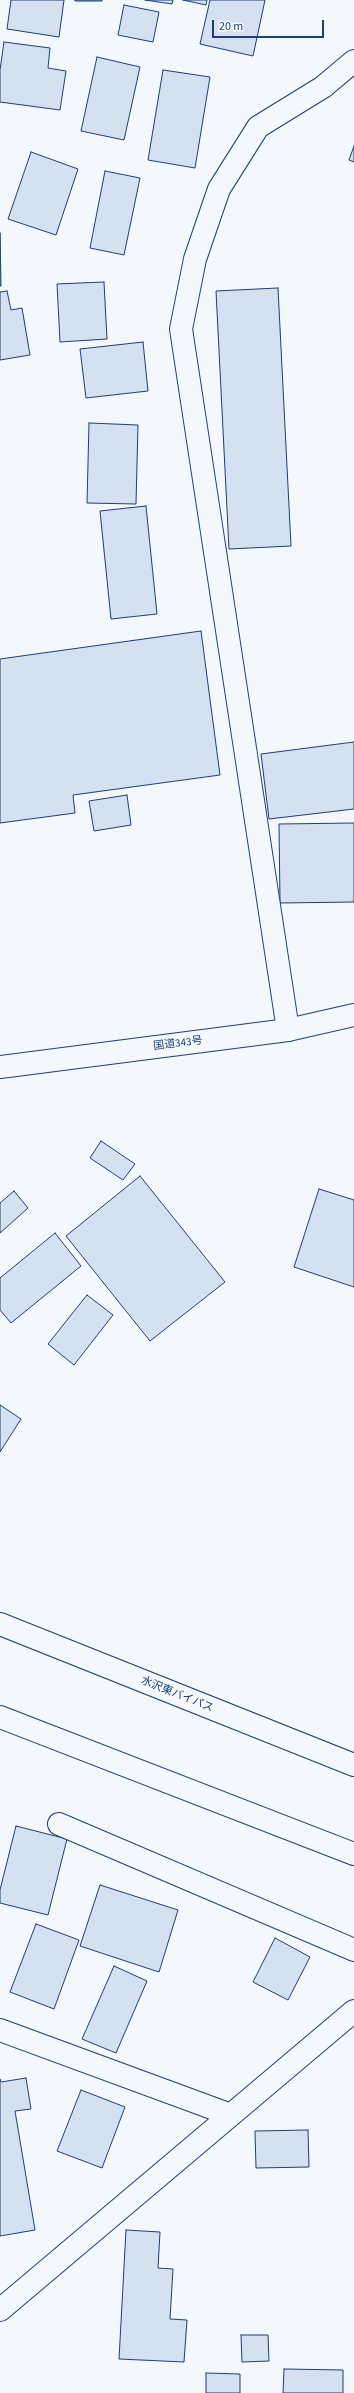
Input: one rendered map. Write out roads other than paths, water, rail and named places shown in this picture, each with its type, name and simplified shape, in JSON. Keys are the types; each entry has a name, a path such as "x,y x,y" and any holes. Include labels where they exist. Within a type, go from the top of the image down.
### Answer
{"main road":[{"path":"288,1030 181,329 195,259 219,190 258,127 323,87 354,61"},
{"name":"国道343号","path":"0,1067 288,1030 354,1015"},
{"name":"水沢東バイパス","path":"0,1624 354,1766"},
{"path":"0,1717 354,1854"},
{"path":"59,1824 354,1950"},
{"path":"0,2310 354,2011"},
{"path":"0,2030 231,2115"}]}
